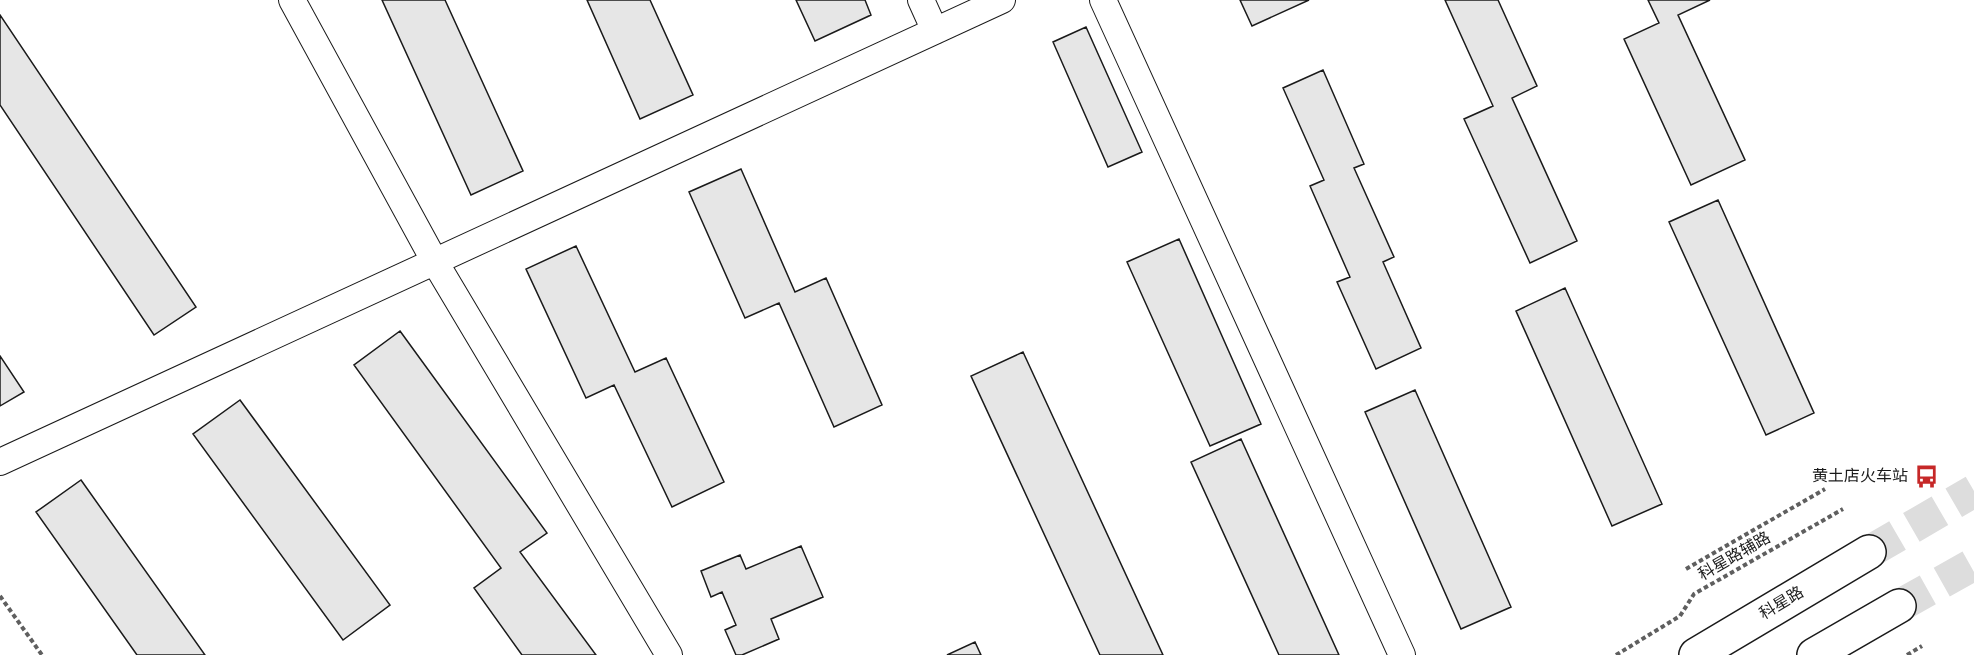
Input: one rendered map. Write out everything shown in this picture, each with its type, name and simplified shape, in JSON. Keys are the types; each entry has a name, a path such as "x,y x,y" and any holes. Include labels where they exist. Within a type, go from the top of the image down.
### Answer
{"main road":[{"name":"科星路","path":"1696,655 1869,552"},
{"path":"1814,655 1899,606"}],"street":[{"path":"291,0 435,262 669,655"},
{"path":"921,0 935,31"},
{"path":"0,462 1002,0"},
{"path":"1103,0 1402,655"}],"path":[{"path":"1686,569 1825,489"},
{"name":"科星路辅路","path":"1616,655 1680,616 1694,594 1843,509"},
{"path":"0,596 42,655"},
{"path":"1907,655 1922,646"}],"building":[{"path":"382,0 445,0 523,171 471,195"},
{"path":"587,0 650,0 693,95 640,119"},
{"path":"796,0 865,0 871,15 815,41"},
{"path":"1240,0 1309,0 1252,26"},
{"path":"1445,0 1498,0 1537,86 1512,98 1577,241 1530,263 1464,119 1493,106"},
{"path":"1648,0 1710,0 1678,15 1745,160 1691,185 1624,39 1659,23"},
{"path":"0,15 196,307 154,335 0,105"},
{"path":"1086,27 1142,152 1108,167 1053,42"},
{"path":"1323,70 1364,164 1354,168 1394,257 1383,262 1421,348 1376,369 1337,282 1350,277 1310,186 1324,180 1283,88"},
{"path":"741,169 795,292 826,278 882,405 834,427 779,303 745,318 689,192"},
{"path":"1718,200 1814,413 1766,435 1669,222"},
{"path":"1179,239 1261,424 1210,446 1127,262"},
{"path":"576,246 635,372 666,358 724,482 672,507 614,385 586,398 526,269"},
{"path":"1565,288 1662,504 1612,526 1516,311"},
{"path":"400,331 547,533 520,552 596,655 522,655 474,588 501,568 354,365"},
{"path":"1023,352 1163,655 1100,655 971,376"},
{"path":"0,356 24,392 0,406"},
{"path":"1415,390 1511,607 1461,629 1365,412"},
{"path":"240,400 390,605 343,640 193,434"},
{"path":"1241,439 1339,655 1279,655 1191,462"},
{"path":"81,480 205,655 137,655 36,512"},
{"path":"801,546 823,597 771,619 779,639 742,655 736,655 725,630 736,625 722,592 711,597 701,571 740,555 746,569"},
{"path":"975,642 981,655 947,655"}],"tunnel":[{"path":"1869,552 1974,491"},
{"path":"1899,606 1974,564"}],"place":[{"name":"黄土店火车站","path":"1926,477"}]}
